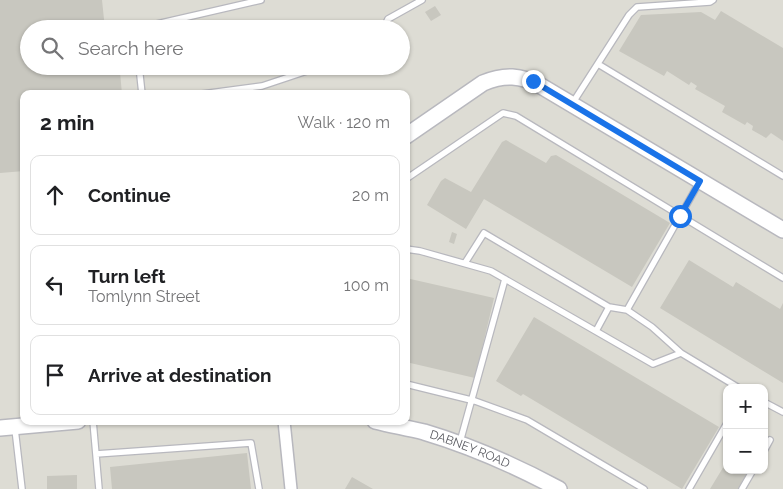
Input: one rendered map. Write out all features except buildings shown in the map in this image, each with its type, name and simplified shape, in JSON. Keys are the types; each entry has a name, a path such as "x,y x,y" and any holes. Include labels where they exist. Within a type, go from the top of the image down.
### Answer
{"street":[{"path":"410,133 483,83 494,78 517,76 533,81 783,230"},
{"path":"8,427 31,425"},
{"path":"284,425 290,489"},
{"name":"DABNEY ROAD","path":"393,425 424,432 460,444 503,461 559,489"}],"lane":[{"path":"174,20 261,0"},
{"path":"388,20 422,0"},
{"path":"572,104 637,7 712,1"},
{"path":"598,64 783,176"},
{"path":"140,75 142,90"},
{"path":"232,90 262,86 295,75"},
{"path":"410,177 503,113 516,116 783,278"},
{"path":"627,310 700,181"},
{"path":"465,263 484,233 608,307 627,310 652,327 681,353 732,384"},
{"path":"410,250 492,271 653,364 681,353"},
{"path":"460,444 505,278"},
{"path":"596,331 608,307"},
{"path":"410,385 473,400 527,420 644,489"},
{"path":"768,404 783,412"},
{"path":"93,425 99,489"},
{"path":"8,427 22,489"},
{"path":"689,489 724,429"},
{"path":"768,444 770,440"},
{"path":"96,454 251,444 259,489"},
{"path":"742,489 751,474"}],"shaded area":[{"path":"0,0 783,0 783,489 0,489"}],"route":[{"path":"533,81 700,181 680,216"}]}
